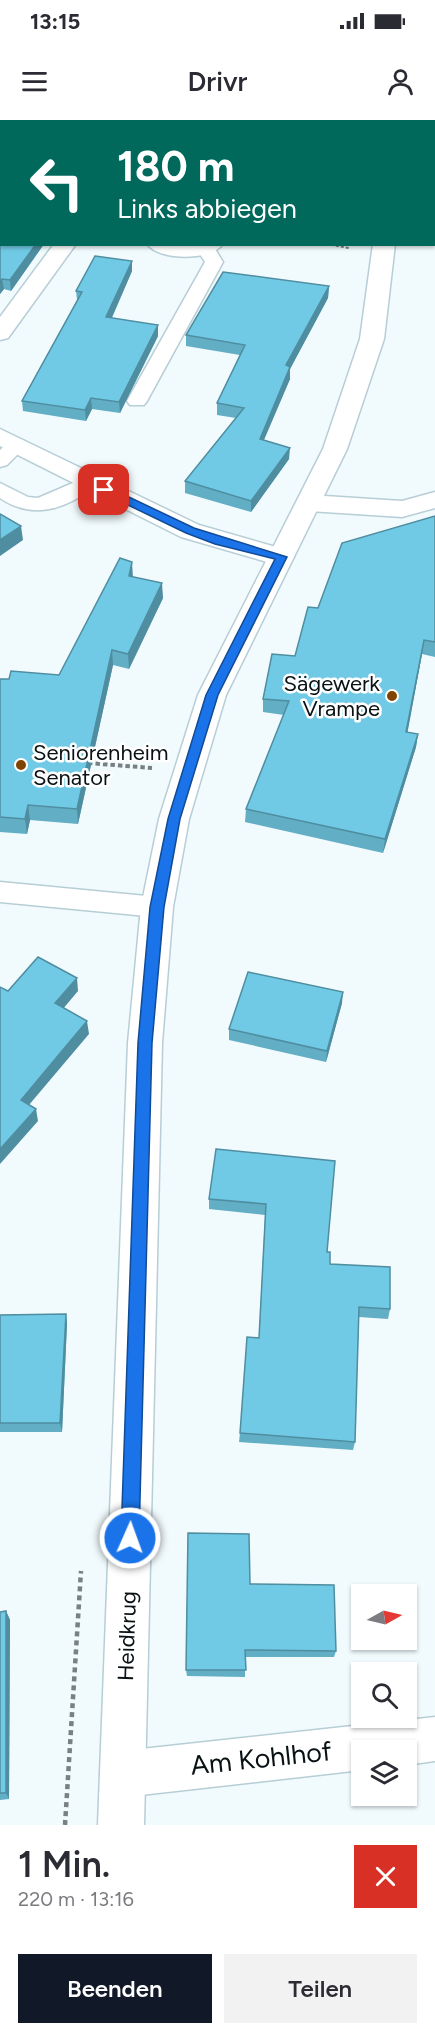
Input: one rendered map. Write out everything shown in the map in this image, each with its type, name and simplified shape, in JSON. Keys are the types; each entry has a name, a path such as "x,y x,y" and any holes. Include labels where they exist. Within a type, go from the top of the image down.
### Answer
{"main road":[{"path":"0,333 64,246"},
{"path":"164,246 177,250 209,246"},
{"name":"Heidkrug","path":"121,1825 145,1043 157,907 174,819 212,695 335,449 372,339 384,246"},
{"path":"6,447 89,482 190,531 219,541 286,547"},
{"path":"309,503 402,509 435,500"},
{"name":"Am Kohlhof","path":"123,1774 435,1739"}],"lane":[{"path":"137,401 214,262 209,246"},
{"path":"0,489 22,503 43,503 65,498 89,482"},
{"path":"0,892 157,907"}],"path":[{"path":"79,762 162,769"}],"building":[{"path":"0,246 35,246 10,280 2,279 0,282"},
{"path":"95,256 132,261 106,317 158,325 119,402 91,398 85,410 22,401 82,292 76,291"},
{"path":"223,272 329,286 286,365 290,367 260,439 290,448 251,501 185,481 244,408 217,403 245,345 186,335"},
{"path":"0,514 21,526 0,540"},
{"path":"435,516 435,642 424,640 406,732 418,734 385,839 246,809 289,701 263,699 272,654 295,656 308,607 318,608 342,543"},
{"path":"120,558 132,562 129,576 162,583 128,654 112,650 77,809 28,805 25,819 0,817 0,679 9,679 11,671 59,675"},
{"path":"38,957 77,978 55,1003 87,1021 21,1100 36,1109 0,1149 0,987 8,991"},
{"path":"248,972 343,992 327,1051 229,1029"},
{"path":"216,1149 335,1161 327,1252 330,1252 330,1264 390,1267 390,1309 359,1307 355,1442 240,1433 247,1337 259,1338 266,1204 209,1199"},
{"path":"66,1314 60,1423 0,1423 0,1315"},
{"path":"188,1533 249,1534 250,1584 334,1585 336,1651 245,1650 246,1670 186,1670"},
{"path":"6,1611 6,1793 0,1793 0,1612"}],"place":[{"name":"Sägewerk Vrampe","path":"392,696"},
{"name":"Seniorenheim Senator","path":"21,765"}],"route":[{"path":"104,490 190,531 281,557 212,695 174,819 157,907 145,1043 130,1538"}]}
